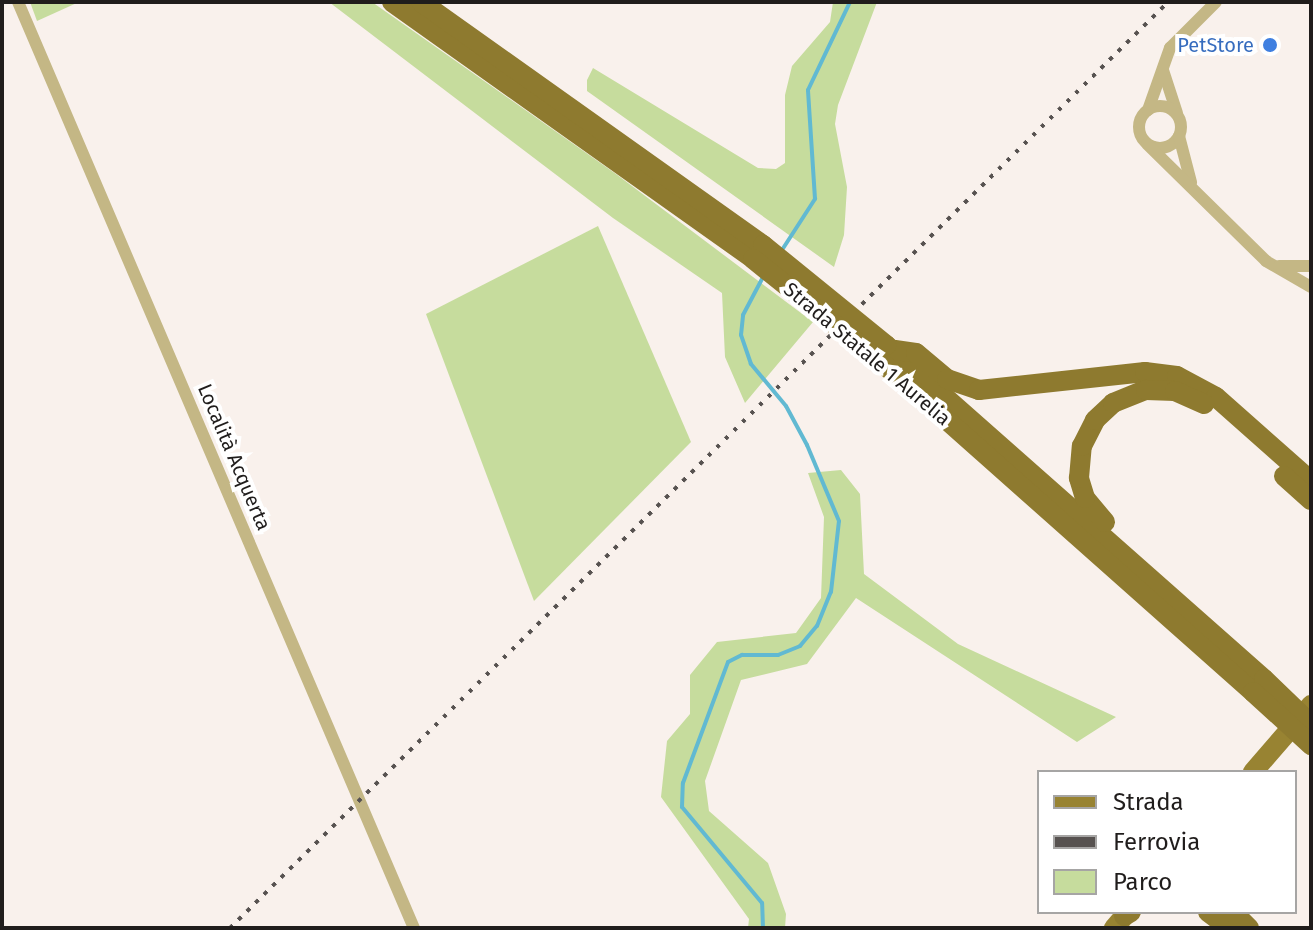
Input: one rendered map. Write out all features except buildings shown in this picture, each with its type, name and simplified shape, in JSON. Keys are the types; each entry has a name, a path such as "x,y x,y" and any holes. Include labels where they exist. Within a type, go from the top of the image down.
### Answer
{"highway":[{"name":"Strada Statale 1 Aurelia","path":"392,2 544,96"},
{"name":"Strada Statale 1 Aurelia","path":"421,2 758,252 885,351 1122,553 1258,686 1311,745"},
{"name":"Strada Statale 1 Aurelia","path":"885,351 1258,686 1311,724"},
{"path":"885,351 916,353 947,379 979,390 1145,372 1177,376 1216,397 1311,481"},
{"path":"1122,553 1116,532 1085,498 1079,467 1095,420 1113,403 1137,392 1175,391 1201,402 1311,500"},
{"path":"1211,914 1229,928"}],"main road":[{"path":"1255,770 1311,705"}],"street":[{"name":"Località Acquerta","path":"18,2 414,928"},
{"path":"1216,2 1170,48 1139,129 1147,144 1198,196 1275,266 1311,287"},
{"path":"1162,67 1177,115 1185,172 1198,196"},
{"path":"1148,110 1163,106 1177,115"},
{"path":"1147,144 1162,148 1179,136"},
{"path":"1275,266 1311,266"}],"green space":[{"path":"30,2 79,2 37,21"},
{"path":"329,2 372,2 616,174 813,322 745,403 725,357 722,293 613,218"},
{"path":"833,2 877,2 838,105 835,124 847,187 844,235 834,267 587,91 587,80 593,68 758,168 776,169 785,163 785,95 792,66 830,22"},
{"path":"598,226 691,442 534,601 426,314"},
{"path":"841,470 860,494 864,574 958,644 1116,717 1077,742 856,598 807,664 741,680 705,781 709,811 768,863 786,914 785,928 748,928 749,919 661,797 667,741 690,714 690,675 717,642 796,633 821,598 824,517 808,473"}],"waterway":[{"path":"782,250 815,199 808,90 850,2"},
{"path":"763,277 743,315 741,335 751,364 786,406 807,445 839,521 831,592 817,626 800,646 778,655 742,655 728,662 683,783 682,807 762,903 763,928"}],"railway":[{"path":"230,928 1168,2"}],"place":[{"name":"PetStore","path":"1270,45"}]}
